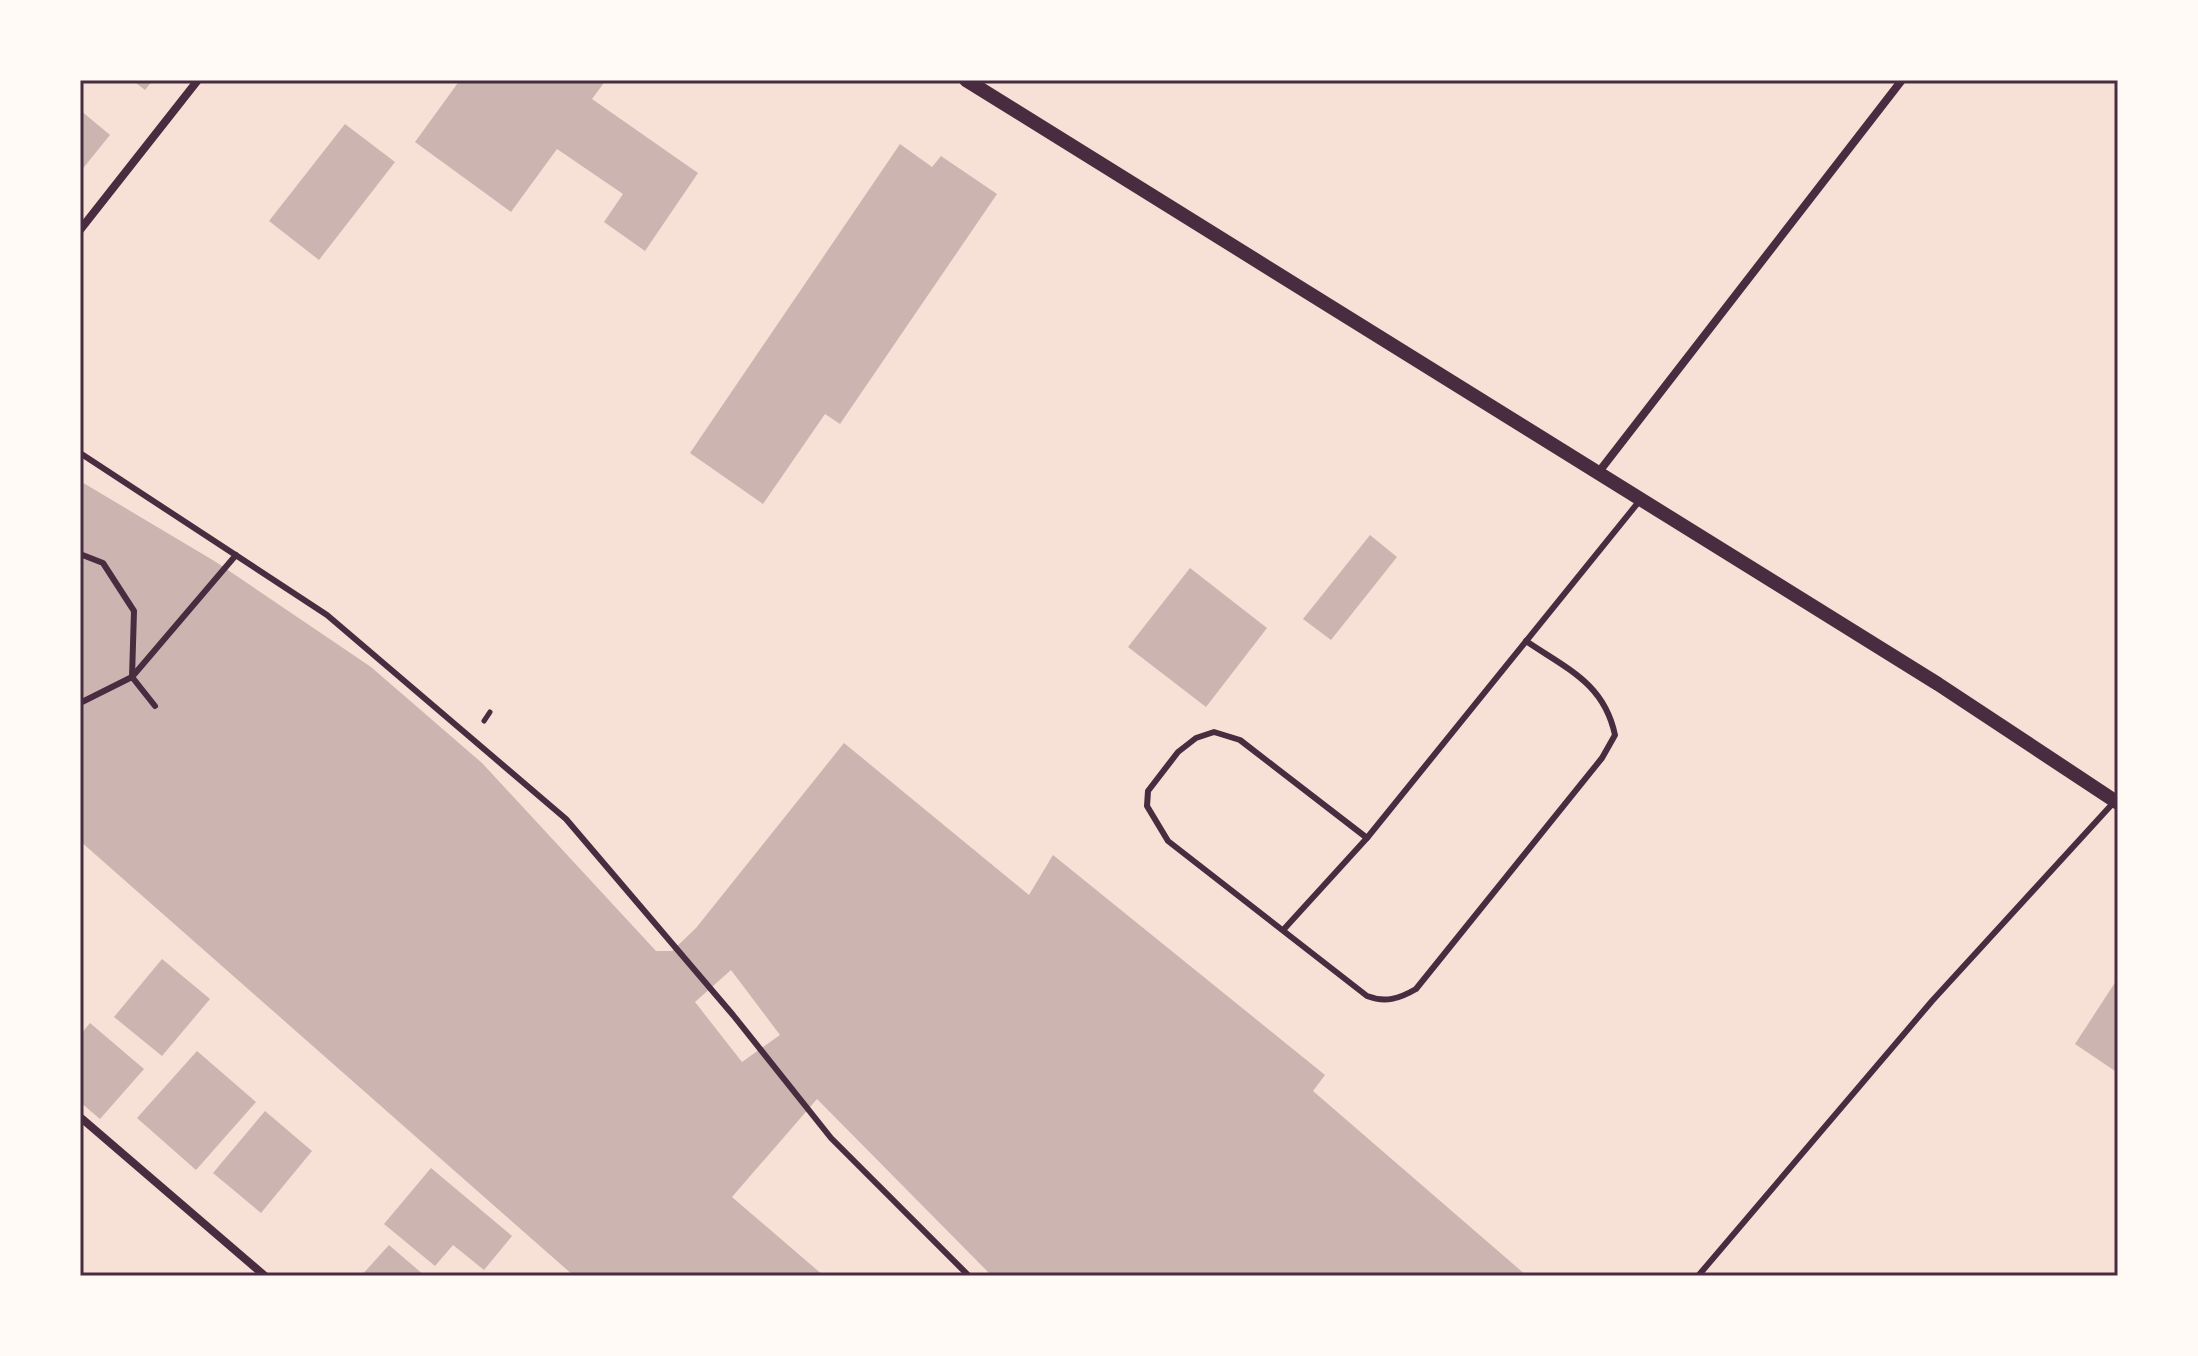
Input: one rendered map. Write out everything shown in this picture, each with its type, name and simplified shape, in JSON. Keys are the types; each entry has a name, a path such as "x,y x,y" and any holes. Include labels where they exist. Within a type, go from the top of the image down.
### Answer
{"street":[{"path":"80,230 198,80"},
{"path":"966,80 1938,684 2117,802"},
{"path":"1598,473 1902,80"},
{"path":"80,1117 265,1276"}],"lane":[{"path":"80,453 327,615 566,819 831,1138 969,1276"},
{"path":"1285,928 1367,838 1641,499"},
{"path":"80,554 103,563 134,611 132,677 155,706"},
{"path":"80,703 132,677 236,555"},
{"path":"1367,838 1240,740 1214,732 1196,738 1178,752 1148,791 1147,806 1168,841 1285,928 1367,996 1389,1000 1416,989 1602,758 1615,735 1610,714 1595,688 1526,641"},
{"path":"1698,1276 1932,1001 2117,802"}],"building":[{"path":"132,80 153,80 145,90"},
{"path":"460,80 606,80 592,99 698,173 645,251 604,222 623,194 557,149 511,212 415,142"},
{"path":"80,110 110,135 80,172"},
{"path":"345,124 395,162 319,260 269,221"},
{"path":"900,144 932,167 941,156 997,194 840,424 825,414 763,504 690,453"},
{"path":"80,481 216,562 371,667 482,763 656,951 672,951 696,928 844,743 1029,895 1053,855 1325,1075 1313,1091 1527,1276 992,1276 817,1099 732,1197 824,1276 574,1276 80,841","holes":["731,970 780,1035 742,1062 695,1002"]},
{"path":"1370,535 1397,557 1331,640 1303,619"},
{"path":"1190,568 1267,628 1206,707 1128,647"},
{"path":"162,959 210,999 162,1056 114,1017"},
{"path":"2118,978 2118,1073 2075,1044"},
{"path":"90,1023 144,1069 100,1119 80,1102 80,1035"},
{"path":"197,1051 256,1102 196,1170 137,1118"},
{"path":"265,1111 312,1151 261,1213 213,1173"},
{"path":"431,1168 512,1236 484,1270 453,1245 435,1266 384,1224"},
{"path":"389,1245 425,1276 361,1276"}]}
